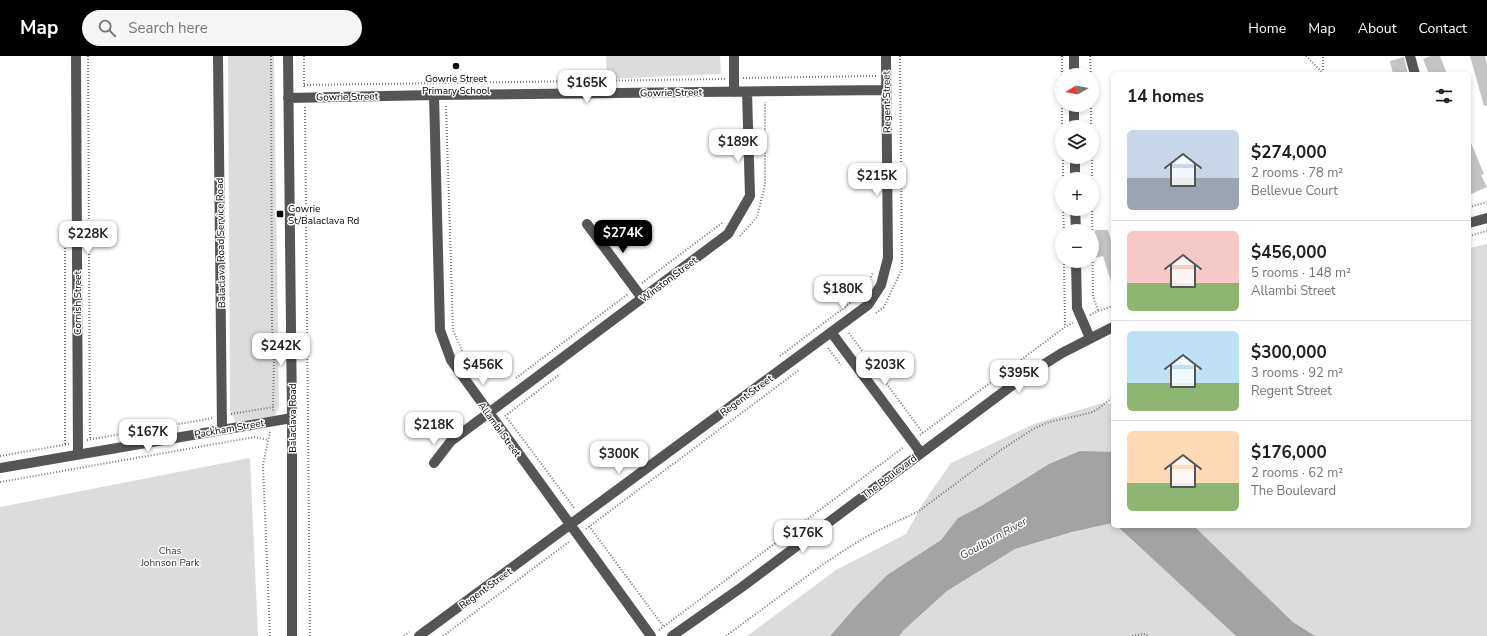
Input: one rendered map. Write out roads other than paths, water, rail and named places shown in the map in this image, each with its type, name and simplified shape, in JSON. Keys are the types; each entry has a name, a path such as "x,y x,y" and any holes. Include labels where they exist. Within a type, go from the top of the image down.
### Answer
{"street":[{"name":"Cornish Street","path":"76,56 78,454"},
{"name":"Balaclava Road Service Road","path":"218,56 222,429"},
{"name":"Balaclava Road","path":"288,56 292,418 292,636"},
{"path":"734,56 734,92"},
{"name":"Regent Street","path":"415,634 868,305 880,285 888,258 886,56"},
{"path":"1074,56 1074,68"},
{"path":"1410,56 1414,72"},
{"name":"Gowrie Street","path":"288,98 886,90"},
{"name":"Winston Street","path":"434,463 451,441 728,234 750,196 748,92"},
{"name":"Allambi Street","path":"434,95 440,330 450,360 489,413 574,538 651,636"},
{"path":"1471,222 1487,218"},
{"path":"587,224 642,298"},
{"path":"1076,268 1077,308 1090,338"},
{"name":"The Boulevard","path":"672,636 742,587 1022,378 1062,353 1111,328"},
{"path":"831,332 921,453"},
{"name":"Packham Street","path":"0,468 292,418"}],"water":[{"name":"Goulburn River","path":"1080,451 1111,452 1111,523 1072,532 1015,549 947,591 899,636 830,636 858,604 887,575 941,540 958,518 981,506 1049,464"},
{"path":"1119,528 1196,528 1293,622 1315,636 1236,636"}],"place":[{"name":"Gowrie Street Primary School","path":"456,66"},
{"name":"Gowrie St/Balaclava Rd","path":"280,214"}],"park label":[{"name":"Chas Johnson Park","path":"170,556"}]}
